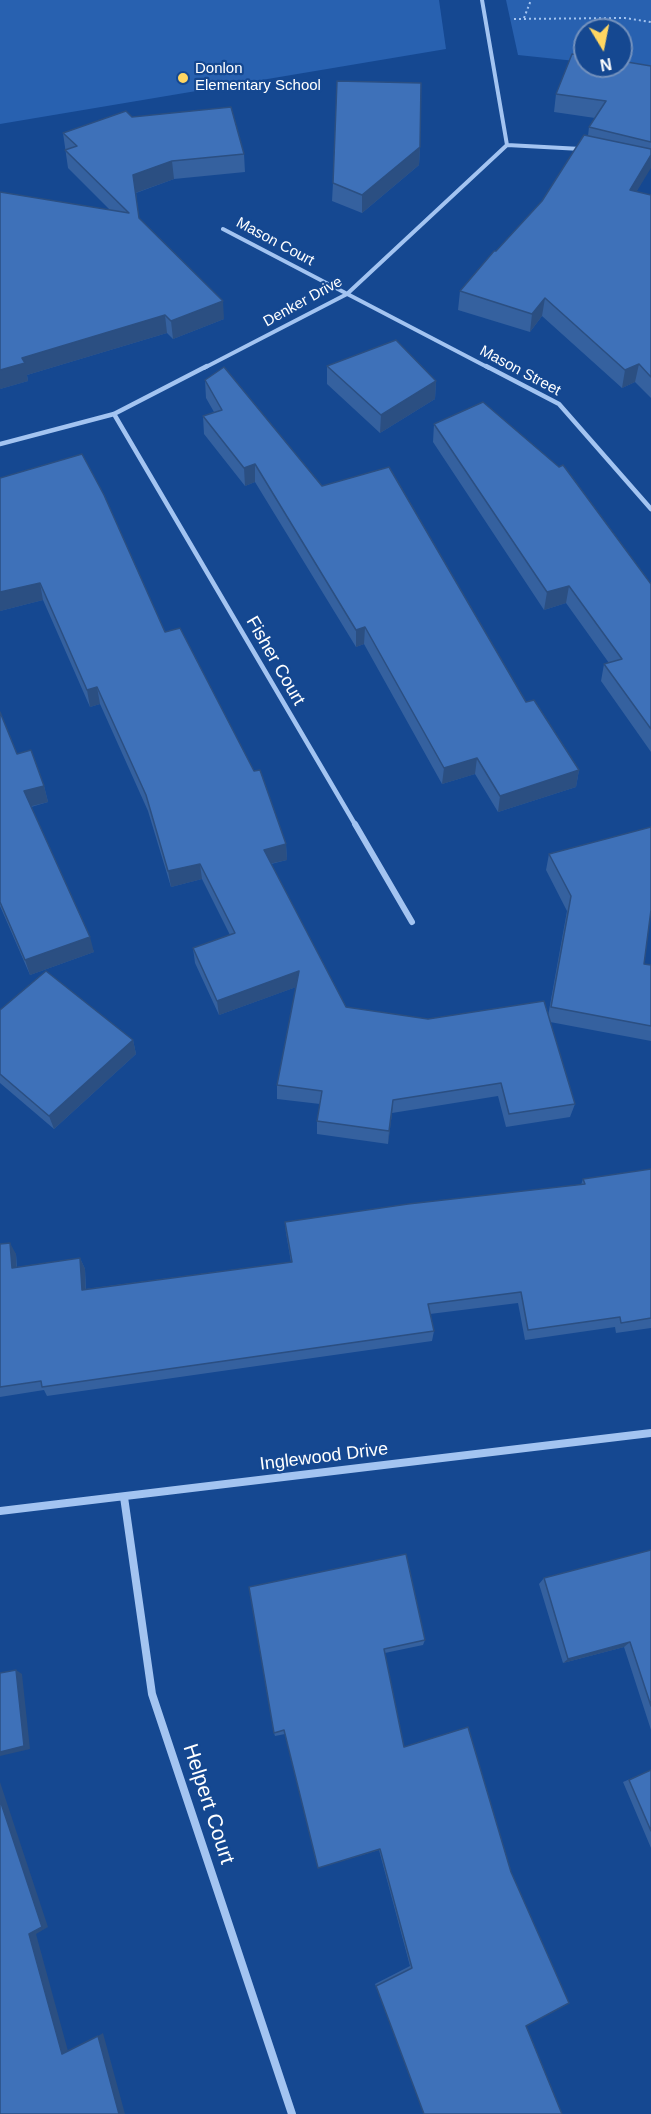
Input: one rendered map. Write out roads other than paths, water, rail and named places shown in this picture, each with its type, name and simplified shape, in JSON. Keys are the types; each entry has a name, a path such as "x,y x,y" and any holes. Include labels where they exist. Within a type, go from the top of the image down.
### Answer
{"street":[{"path":"482,0 507,145 588,150"},
{"name":"Denker Drive","path":"0,444 114,414 347,294 507,145"},
{"name":"Mason Court","path":"223,229 347,294"},
{"name":"Mason Street","path":"347,294 559,404 651,509"},
{"name":"Fisher Court","path":"114,414 412,922"},
{"name":"Inglewood Drive","path":"0,1511 651,1433"},
{"name":"Helpert Court","path":"124,1497 152,1694 292,2114"}],"place":[{"name":"Donlon Elementary School","path":"183,78"}]}
